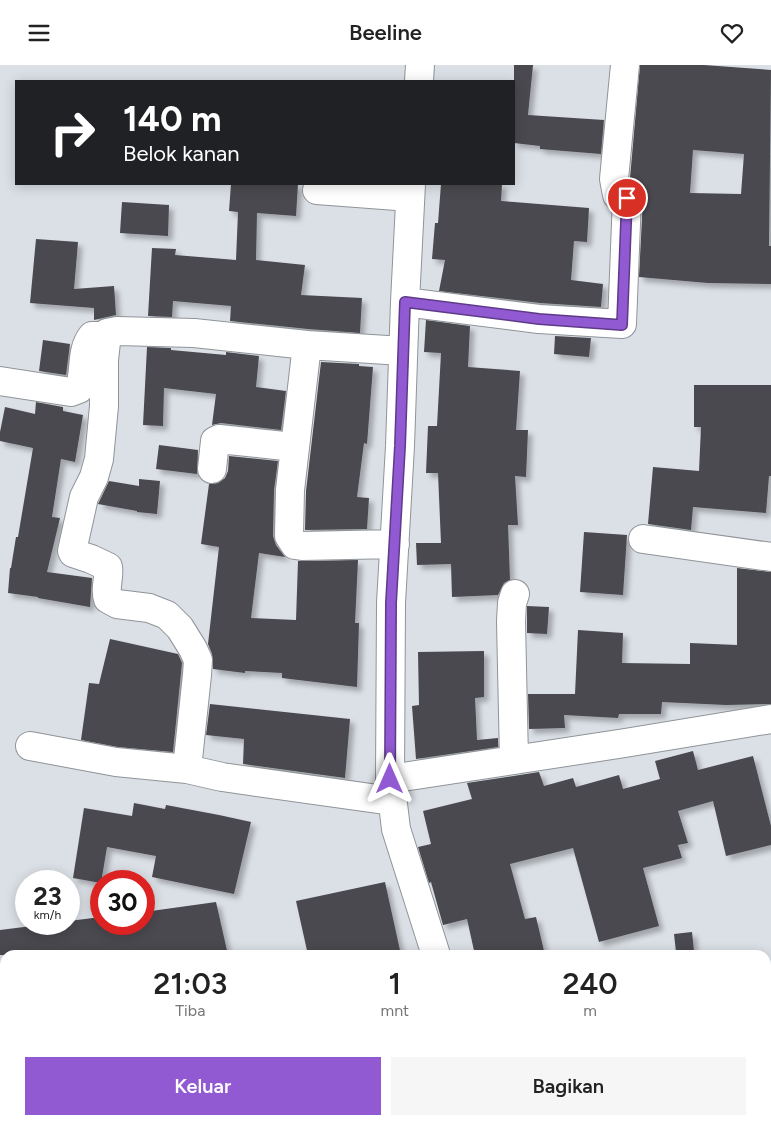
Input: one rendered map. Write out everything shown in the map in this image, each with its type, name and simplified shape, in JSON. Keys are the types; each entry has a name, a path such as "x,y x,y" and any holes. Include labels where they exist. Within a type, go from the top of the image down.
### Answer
{"street":[{"path":"419,80 420,65"},
{"path":"405,302 539,319 622,325 627,198 618,195 614,179 625,65"},
{"path":"317,190 411,190 391,603 391,790 396,829 434,950"},
{"path":"187,769 198,660 194,649 180,628 167,615 149,609 117,604 108,599 106,593 108,567 72,551 84,497 94,477 102,440 106,336 110,331 194,333 307,345 404,351"},
{"path":"0,381 71,392 79,389 82,364 88,340 92,336 106,336"},
{"path":"307,345 294,447 290,490 289,536 294,545 395,544"},
{"path":"212,469 215,441 219,439 294,447"},
{"path":"642,539 771,557"},
{"path":"514,760 511,621 512,603 515,595"},
{"path":"30,746 116,762 187,769 222,777 391,790 514,760 771,719"}],"building":[{"path":"514,65 533,65 528,115 604,120 601,154 540,149 540,146 515,143"},
{"path":"640,65 704,65 771,70 769,246 771,246 771,284 708,283 639,277 643,198 637,186 631,183","holes":["693,150 744,154 741,194 690,193"]},
{"path":"231,185 298,185 296,216 257,213 256,260 305,265 301,295 362,298 360,333 230,321 231,306 173,301 172,317 148,316 152,248 176,249 175,255 236,260 238,212 229,211"},
{"path":"441,185 502,185 501,201 589,208 587,242 574,241 571,280 603,284 601,307 540,303 439,291 445,260 432,259 435,223 438,223"},
{"path":"122,202 169,205 168,236 120,233"},
{"path":"36,239 78,242 74,289 114,286 116,315 94,320 94,308 30,303"},
{"path":"426,320 470,326 468,367 520,371 516,430 528,430 526,477 515,476 518,525 508,525 510,580 504,583 498,595 452,597 451,564 417,565 416,543 441,543 438,473 426,473 428,426 437,426 441,353 424,352"},
{"path":"555,336 591,338 589,357 554,354"},
{"path":"43,340 70,344 66,375 39,371"},
{"path":"147,347 226,355 226,352 259,356 256,387 286,391 281,430 221,423 212,425 216,394 164,388 163,426 143,425"},
{"path":"321,362 359,364 359,366 373,367 367,444 364,443 357,497 369,498 367,529 305,530 306,491"},
{"path":"694,385 771,385 771,476 769,476 766,513 693,507 691,530 648,524 653,467 699,471 701,427 694,427"},
{"path":"36,402 63,407 63,411 83,415 75,462 61,459 52,517 60,518 47,572 92,578 90,607 8,593 10,568 16,537 18,537 33,448 0,441 0,432 5,407 35,414"},
{"path":"159,445 198,450 197,474 156,469"},
{"path":"229,456 278,461 274,490 273,536 276,545 285,557 259,553 251,618 296,620 298,561 358,560 355,623 359,623 357,687 282,678 282,673 245,671 245,673 213,669 212,654 208,644 219,547 201,544 209,484 218,483 225,478 228,471"},
{"path":"139,479 160,481 157,514 98,504 109,481 139,486"},
{"path":"584,532 627,535 623,595 580,592"},
{"path":"737,568 771,572 771,704 726,705 662,702 661,714 619,714 618,718 564,715 565,728 529,729 528,694 575,694 578,630 623,633 622,663 690,664 690,643 737,645"},
{"path":"527,606 549,607 547,634 527,633"},
{"path":"110,639 178,654 182,663 173,752 118,747 81,740 89,683 99,684"},
{"path":"484,651 484,697 475,698 477,740 498,738 498,747 416,759 412,706 419,705 418,652"},
{"path":"210,704 350,719 345,778 243,764 244,739 206,735"},
{"path":"693,751 698,770 753,756 771,826 771,845 726,856 713,801 678,811 688,843 678,845 682,858 643,868 659,926 599,942 573,848 510,864 525,919 536,917 544,950 474,950 467,919 443,925 431,882 429,883 418,847 431,844 423,811 472,799 467,783 539,772 544,786 573,778 576,787 619,775 623,789 660,779 655,761"},
{"path":"134,803 165,809 166,805 251,822 234,894 155,878 155,870 153,870 156,856 107,847 103,870 90,870 90,881 80,879 80,870 74,870 84,808 132,816"},
{"path":"385,882 400,950 307,950 296,901"},
{"path":"216,902 227,950 0,950 0,930 15,928 15,935 80,935 80,920 90,918 90,935 155,935 155,910"},
{"path":"692,932 694,950 676,950 674,934"}],"route":[{"path":"390,779 391,603 400,446 405,302 539,319 622,325 627,198"}]}
